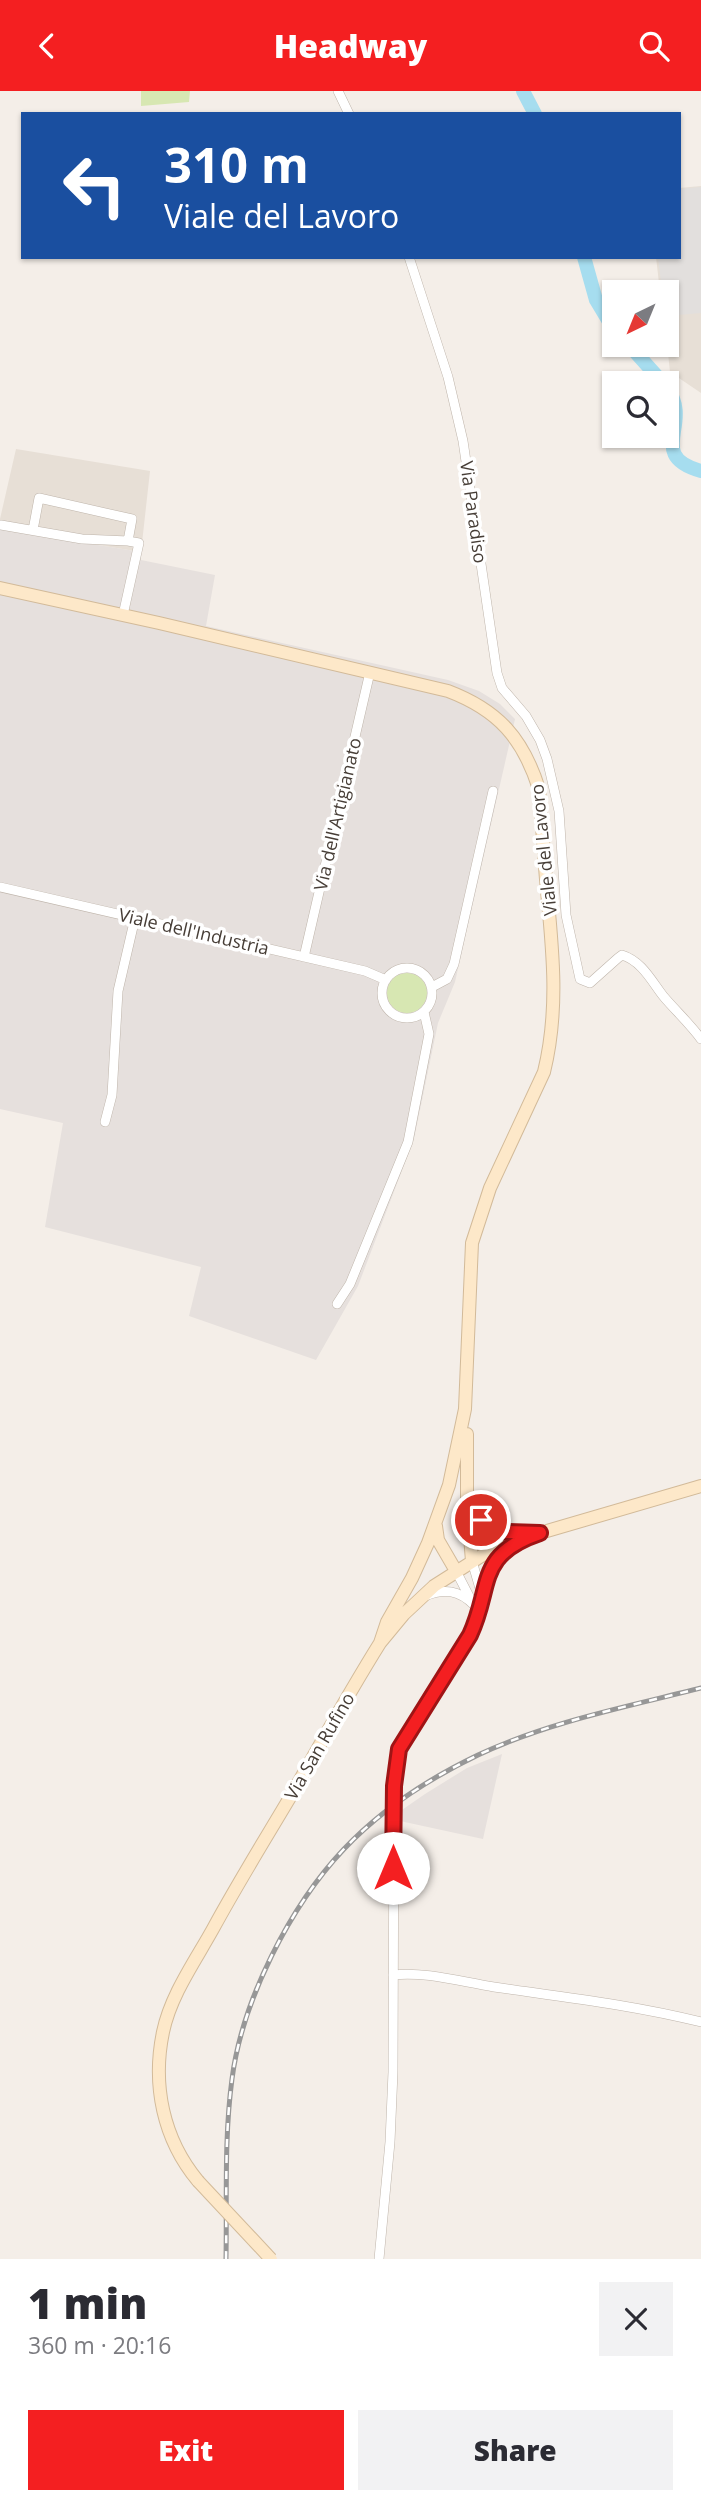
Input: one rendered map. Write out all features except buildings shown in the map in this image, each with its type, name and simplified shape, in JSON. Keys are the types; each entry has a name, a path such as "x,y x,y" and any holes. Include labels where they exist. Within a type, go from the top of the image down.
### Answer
{"street":[{"path":"338,91 348,112"},
{"name":"Via Paradiso","path":"409,259 448,377 463,441 497,673 502,688 526,716 540,740 547,759 559,811 566,915 580,979 590,983 618,957 628,957 648,975 701,1039"},
{"path":"33,530 39,498 132,519 128,541"},
{"path":"1,524 82,539 139,543 123,615"},
{"name":"Viale del Lavoro","path":"0,588 448,691 485,709 505,725 531,763 539,789 555,964 553,1025 544,1072 490,1188 472,1243 465,1409 467,1499 472,1561"},
{"name":"Via dell'Artigianato","path":"304,957 370,672"},
{"path":"531,763 547,759"},
{"path":"432,987 447,979 454,964 493,791"},
{"name":"Viale dell'Industria","path":"0,887 365,971 386,980"},
{"path":"105,1122 112,1095 118,991 135,918"},
{"path":"411,968 422,973 432,987 430,1003 424,1012 408,1018 391,1012 383,997 386,980 400,969 411,968"},
{"path":"337,1304 350,1284 408,1142 429,1034 424,1012"},
{"name":"Viale del Lavoro","path":"380,1643 387,1622 412,1579 436,1522 454,1470 465,1409"},
{"name":"Via San Rufino","path":"271,2259 185,2166 170,2137 161,2103 159,2062 163,2030 173,2003 246,1869 380,1643 419,1599 472,1561 518,1540 701,1486"},
{"path":"467,1499 474,1513 497,1529 517,1533 540,1533"},
{"path":"436,1522 438,1540 477,1603"},
{"path":"477,1603 492,1567 518,1540"},
{"path":"379,2259 390,2143 394,1786 397,1759 404,1738 470,1635 477,1618 480,1587 472,1561"},
{"path":"419,1599 453,1591 477,1603"},
{"path":"393,1975 450,1980 637,2009 701,2022"}],"shaded area":[{"path":"701,186 701,393 679,378 679,371 670,371 668,357 679,357 679,280 659,280 656,259 681,259 681,188"},
{"path":"701,187 701,313 679,315 679,280 661,280 658,259 681,259 681,189"},
{"path":"16,449 150,471 141,552 0,529"},
{"path":"0,529 141,552 141,560 215,575 206,626 448,680 479,691 500,704 515,719 455,982 438,1023 414,1139 358,1286 316,1360 189,1316 201,1267 45,1227 63,1123 0,1109"},
{"path":"502,1754 483,1839 400,1821 399,1812 425,1794 467,1768"}],"green space":[{"path":"141,91 190,91 189,102 141,106"},
{"path":"407,973 415,974 421,979 426,985 426,1001 421,1007 415,1012 407,1013 399,1012 393,1007 388,1001 387,993 388,985 393,979 399,974"}],"waterway":[{"path":"523,91 534,112"},
{"path":"585,259 596,300 602,310"},
{"path":"640,357 652,371"},
{"path":"673,448 676,456 685,464 701,471"}],"railway":[{"path":"226,2259 228,2124 237,2049 246,2018 272,1956 287,1926 324,1872 358,1835 390,1808 442,1774 478,1755 560,1724 701,1688"}],"route":[{"path":"393,1868 394,1786 399,1749 470,1635 492,1567 518,1540 540,1533 506,1532 481,1520"}]}
